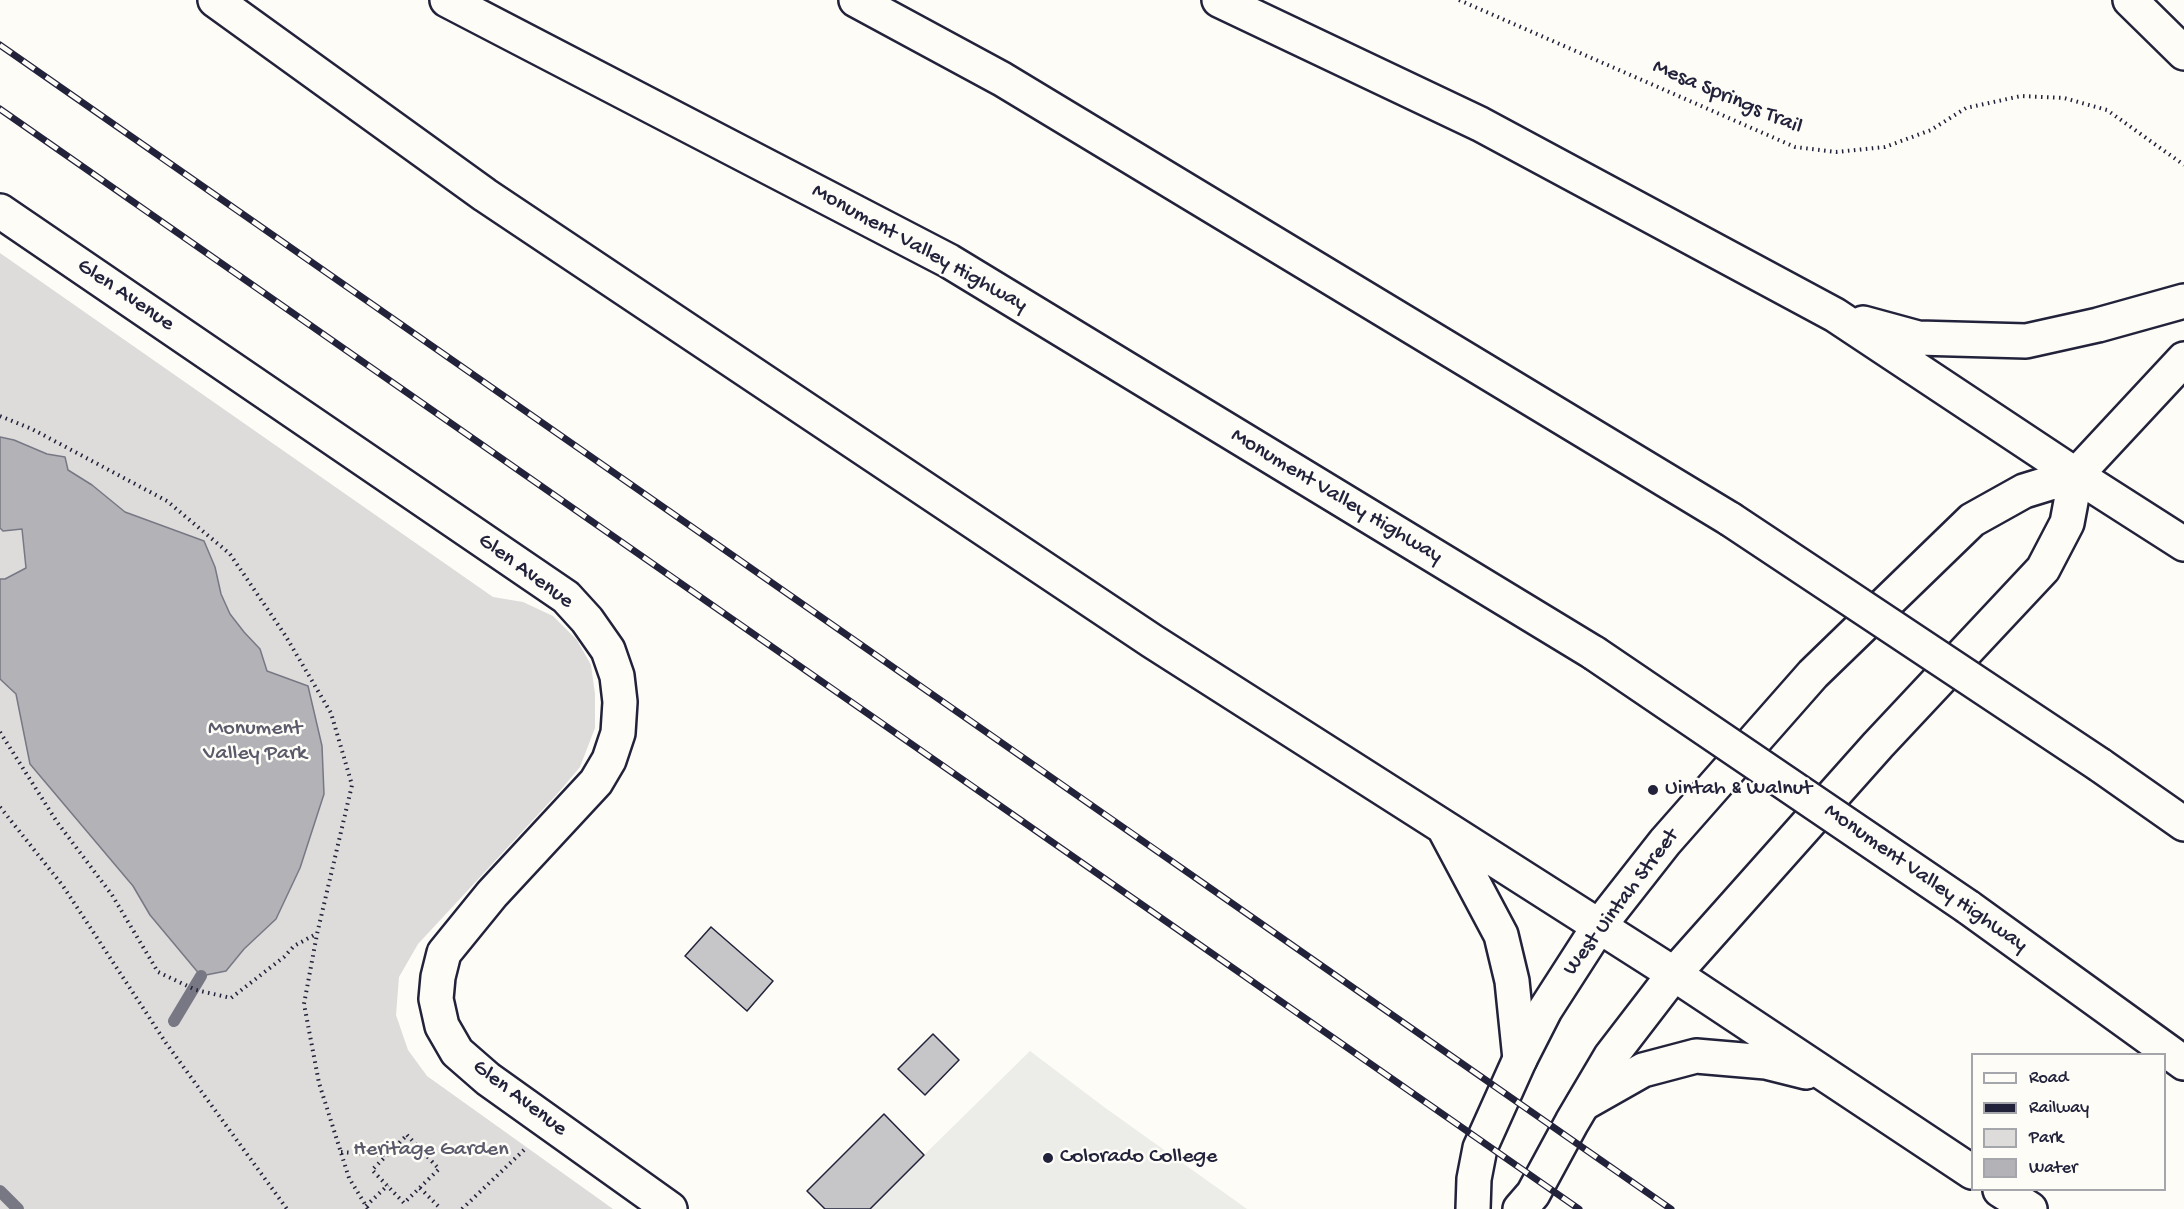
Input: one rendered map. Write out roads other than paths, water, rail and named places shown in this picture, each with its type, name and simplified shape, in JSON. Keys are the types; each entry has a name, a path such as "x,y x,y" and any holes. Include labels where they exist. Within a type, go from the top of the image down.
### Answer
{"main road":[{"path":"215,0 484,195 1152,641 1674,974 1971,1171"},
{"name":"Monument Valley Highway","path":"447,0 949,261 1594,653 1968,907 2184,1063"},
{"path":"856,0 1002,79 1730,519 2100,765 2184,824"},
{"path":"1219,0 1480,124 1835,315 2184,544"},
{"path":"2130,0 2184,53"},
{"name":"Glen Avenue","path":"0,212 566,597 587,620 608,650 617,676 620,702 618,733 609,760 596,782 492,894 444,953 436,999 442,1026 457,1052 488,1079 670,1209"},
{"path":"1835,315 1918,338 2026,341 2098,325 2184,301"},
{"name":"West Uintah Street","path":"1473,1209 1474,1179 1480,1148 1545,1010 1599,926 1665,842 1813,674 1972,520 2024,491 2076,475 2184,359"},
{"path":"1520,1209 1533,1194 1611,1056 1674,974 1878,745 2043,569 2067,523 2076,475"},
{"path":"1443,827 1501,935 1512,981 1520,1059"},
{"path":"1583,1104 1643,1070 1696,1056 1766,1062 1827,1077"},
{"path":"2002,1191 2030,1209"}],"water":[{"path":"0,437 14,440 47,454 65,457 68,470 92,485 125,512 204,541 230,614 260,649 267,671 308,686 322,746 324,794 300,868 276,919 244,949 226,971 201,976 150,915 133,886 30,764 16,694 0,679 0,579 5,579 26,568 22,529 3,531 0,528"}],"waterway":[{"path":"174,1021 201,976"},
{"path":"0,1191 18,1209"}],"railway":[{"path":"0,45 1671,1209"},
{"path":"0,109 1579,1209"}],"place":[{"name":"Uintah & Walnut","path":"1653,790"},
{"name":"Colorado College","path":"1048,1158"}],"park label":[{"name":"Monument Valley Park","path":"255,742"},
{"name":"Heritage Garden","path":"431,1151"}]}
